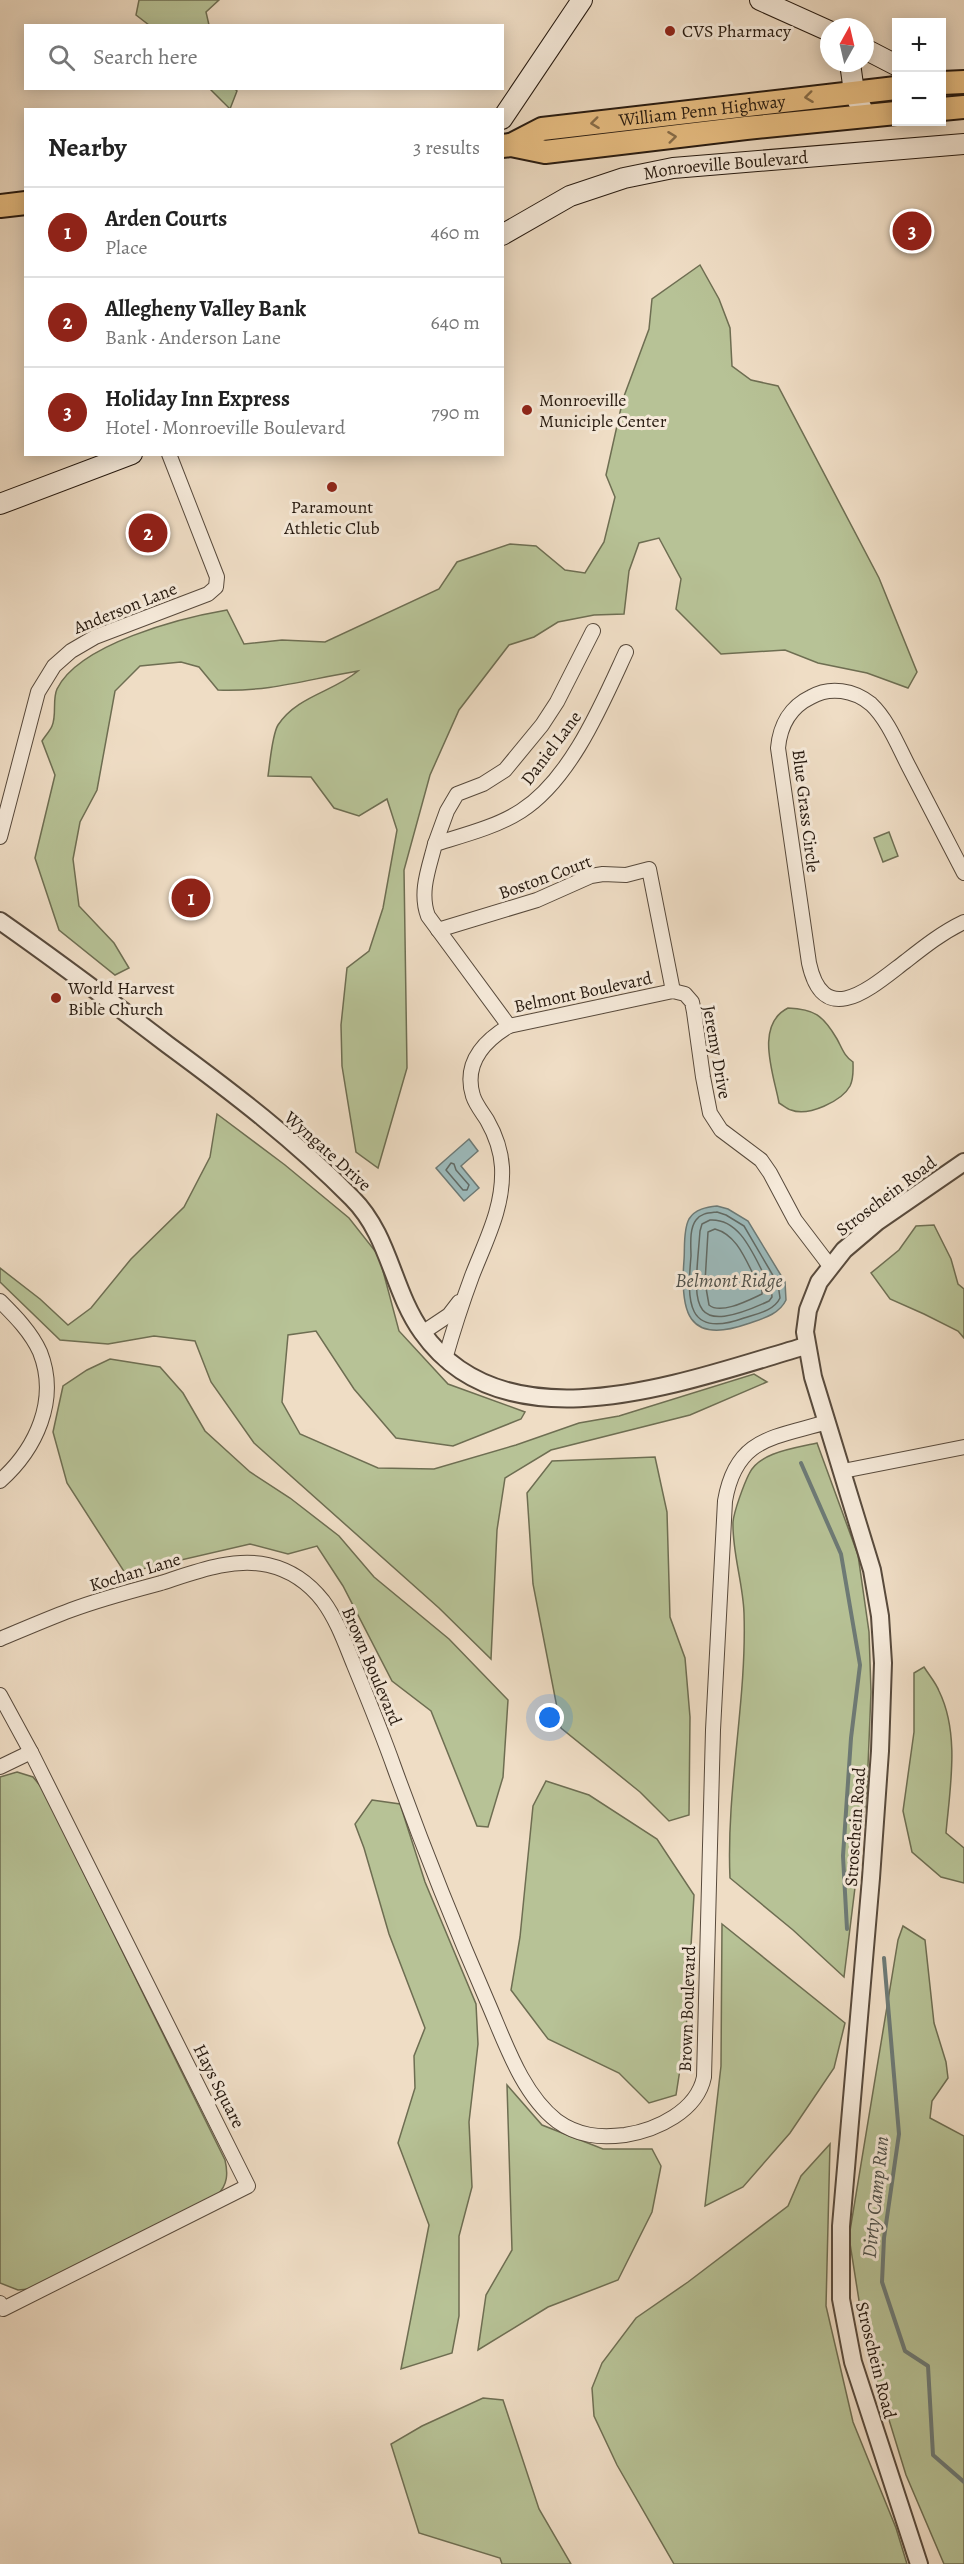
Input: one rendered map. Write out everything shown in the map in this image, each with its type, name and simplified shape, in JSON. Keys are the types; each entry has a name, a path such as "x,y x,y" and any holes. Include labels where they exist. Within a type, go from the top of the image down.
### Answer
{"highway":[{"name":"William Penn Highway","path":"507,145 542,129 892,89"},
{"path":"946,109 964,107"},
{"name":"William Penn Highway","path":"507,145 545,152 892,113"},
{"path":"0,206 24,203"}],"main road":[{"path":"504,117 582,0"},
{"path":"760,0 820,28"},
{"path":"789,15 820,36"},
{"path":"874,54 892,62"},
{"path":"853,72 861,92 865,116"},
{"path":"861,92 862,72"},
{"name":"Monroeville Boulevard","path":"504,235 570,196 607,182 673,168 964,144"},
{"path":"0,504 127,456"}],"street":[{"name":"Anderson Lane","path":"0,837 35,702 42,684 54,666 71,651 95,637 208,594 216,587 217,577 170,456"},
{"name":"Daniel Lane","path":"509,1026 428,916 423,899 427,873 447,811 457,794 483,784 505,770 542,726 557,702 592,631"},
{"name":"Daniel Lane","path":"435,844 510,817 540,795 589,733 626,652"},
{"name":"Blue Grass Circle","path":"964,873 892,735 872,705 853,694 831,690 811,696 793,710 782,727 778,748 809,963 815,984 828,996 843,999 857,996 935,939 964,922"},
{"name":"Boston Court","path":"438,930 537,900 591,876 626,875 649,869 673,992"},
{"name":"Wyngate Drive","path":"0,921 205,1072 338,1183 371,1220 389,1257 410,1313 422,1333 446,1359 471,1377 510,1393 534,1397 577,1398 626,1393 667,1385 806,1346"},
{"name":"Belmont Boulevard","path":"446,1359 466,1293 496,1217 502,1182 499,1148 488,1121 473,1097 471,1073 479,1050 488,1040 509,1026 673,992"},
{"name":"Jeremy Drive","path":"673,992 685,993 692,1002 710,1113 721,1130 761,1160 795,1220 830,1266"},
{"name":"Stroschein Road","path":"919,2564 853,2362 841,2299 841,2226 871,1878 880,1751 883,1663 880,1617 874,1580 827,1422 806,1346 805,1332 808,1310 819,1282 844,1250 876,1222 964,1162"},
{"name":"Belmont Boulevard","path":"422,1333 449,1315 466,1293"},
{"path":"0,1301 20,1322 34,1342 44,1364 46,1386 43,1415 32,1443 18,1463 0,1481"},
{"name":"Brown Boulevard","path":"285,1570 305,1583 322,1600 336,1621 381,1731 439,1889 506,2043 539,2104 557,2121 579,2133 603,2138 632,2134 666,2121 688,2106 701,2090 704,2077 713,1730 725,1501 728,1484 733,1469 750,1448 827,1422"},
{"path":"843,1471 964,1447"},
{"name":"Kochan Lane","path":"0,1639 73,1609 203,1570 250,1562 285,1570"},
{"path":"0,1695 31,1752 0,1767"},
{"name":"Hays Square","path":"0,2303 3,2309 248,2186 31,1752"}],"green space":[{"path":"139,0 219,0 206,12 209,24 148,24 136,15"},
{"path":"211,90 237,91 229,108"},
{"path":"700,265 719,299 730,328 732,366 751,380 778,386 879,578 917,672 908,688 867,673 818,663 785,650 721,654 676,609 681,579 659,538 639,543 629,571 624,614 594,615 558,622 534,637 509,645 459,710 430,775 404,870 407,1068 378,1168 356,1152 342,1066 341,1025 347,968 369,951 383,908 397,830 387,799 359,816 334,808 311,777 268,776 274,735 286,715 295,707 358,671 272,687 218,690 199,667 181,662 140,666 115,691 97,790 80,822 73,859 79,906 114,943 129,968 115,975 59,930 35,858 55,775 42,741 53,722 57,689 69,673 86,659 108,646 184,619 227,610 244,644 282,640 325,642 439,589 457,562 510,544 536,546 565,570 585,573 604,542 615,497 606,475 623,399 649,329 652,299"},
{"path":"889,832 898,856 883,862 874,838"},
{"path":"788,1008 805,1010 822,1019 845,1054 853,1062 852,1080 846,1092 824,1106 806,1111 798,1112 779,1103 771,1065 769,1038 772,1026 778,1016"},
{"path":"217,1114 285,1165 349,1218 379,1256 399,1331 448,1384 525,1412 521,1419 453,1446 396,1438 354,1389 316,1331 288,1335 282,1402 300,1434 378,1468 434,1469 516,1445 579,1423 619,1416 754,1374 767,1382 690,1415 551,1450 505,1478 497,1530 491,1659 439,1608 254,1443 211,1382 195,1341 154,1336 108,1344 60,1340 0,1282 0,1268 40,1299 68,1325 91,1308 131,1259 184,1207 210,1157"},
{"path":"934,1225 951,1259 958,1284 964,1289 964,1338 958,1331 890,1299 871,1273 899,1250 916,1226"},
{"path":"110,1359 160,1367 183,1393 205,1431 250,1472 290,1498 339,1536 374,1577 449,1639 508,1700 503,1777 488,1827 477,1826 431,1711 392,1681 343,1586 317,1546 288,1554 250,1544 125,1573 67,1483 53,1432 63,1386 87,1370"},
{"path":"817,1443 858,1555 869,1632 871,1692 867,1790 844,1977 793,1930 730,1878 731,1811 744,1646 744,1613 734,1545 734,1517 749,1474 754,1467 779,1452"},
{"path":"655,1457 667,1512 670,1617 685,1658 690,1717 689,1815 669,1821 640,1792 561,1728 533,1584 527,1493 552,1461"},
{"path":"924,1667 938,1688 950,1725 952,1761 946,1833 964,1848 964,1883 941,1877 912,1852 903,1811 914,1732 914,1673"},
{"path":"17,1772 33,1777 42,1788 225,2160 227,2174 225,2183 217,2195 29,2289 18,2290 0,2283 0,1777"},
{"path":"546,1781 589,1795 657,1839 694,1895 686,2031 676,2095 649,2103 619,2073 548,2039 511,1990 520,1937 533,1806"},
{"path":"372,1800 400,1804 425,1882 476,2004 478,2044 469,2122 472,2187 459,2236 459,2316 452,2353 401,2369 429,2225 398,2143 415,2088 414,2056 425,2028 389,1934 355,1824"},
{"path":"722,1924 845,2023 834,2068 790,2133 743,2187 705,2206 721,2066"},
{"path":"903,1926 925,1940 934,2023 946,2062 948,2078 932,2101 930,2118 964,2136 964,2564 944,2564 906,2475 866,2345 849,2237 898,1940"},
{"path":"507,2085 542,2125 603,2149 652,2149 661,2166 652,2212 618,2280 548,2307 478,2350 486,2295 512,2250"},
{"path":"830,2144 826,2306 853,2422 896,2528 907,2564 674,2564 617,2465 594,2416 592,2388 602,2363 636,2318 688,2282 788,2206 801,2176"},
{"path":"483,2398 503,2400 539,2509 571,2564 502,2564 500,2558 419,2533 391,2444 422,2426"}],"water":[{"path":"469,1139 478,1151 461,1166 479,1188 464,1201 436,1168"},
{"name":"Belmont Ridge","path":"717,1206 728,1209 748,1221 785,1282 786,1300 779,1309 764,1318 727,1329 711,1330 700,1326 692,1319 686,1308 683,1278 687,1223 694,1213"}],"waterway":[{"name":"Dirty Camp Run","path":"801,1463 841,1554 860,1665 851,1738 843,1856 847,1929"},
{"name":"Dirty Camp Run","path":"884,1958 899,2134 884,2238 882,2282 905,2351 928,2366 933,2455 964,2482"}],"place":[{"name":"CVS Pharmacy","path":"670,31"},
{"name":"Holiday Inn Express","path":"912,231"},
{"name":"Monroeville Municiple Center","path":"527,410"},
{"name":"Paramount Athletic Club","path":"332,487"},
{"name":"Allegheny Valley Bank","path":"148,533"},
{"name":"Arden Courts","path":"191,898"},
{"name":"World Harvest Bible Church","path":"56,998"}]}
